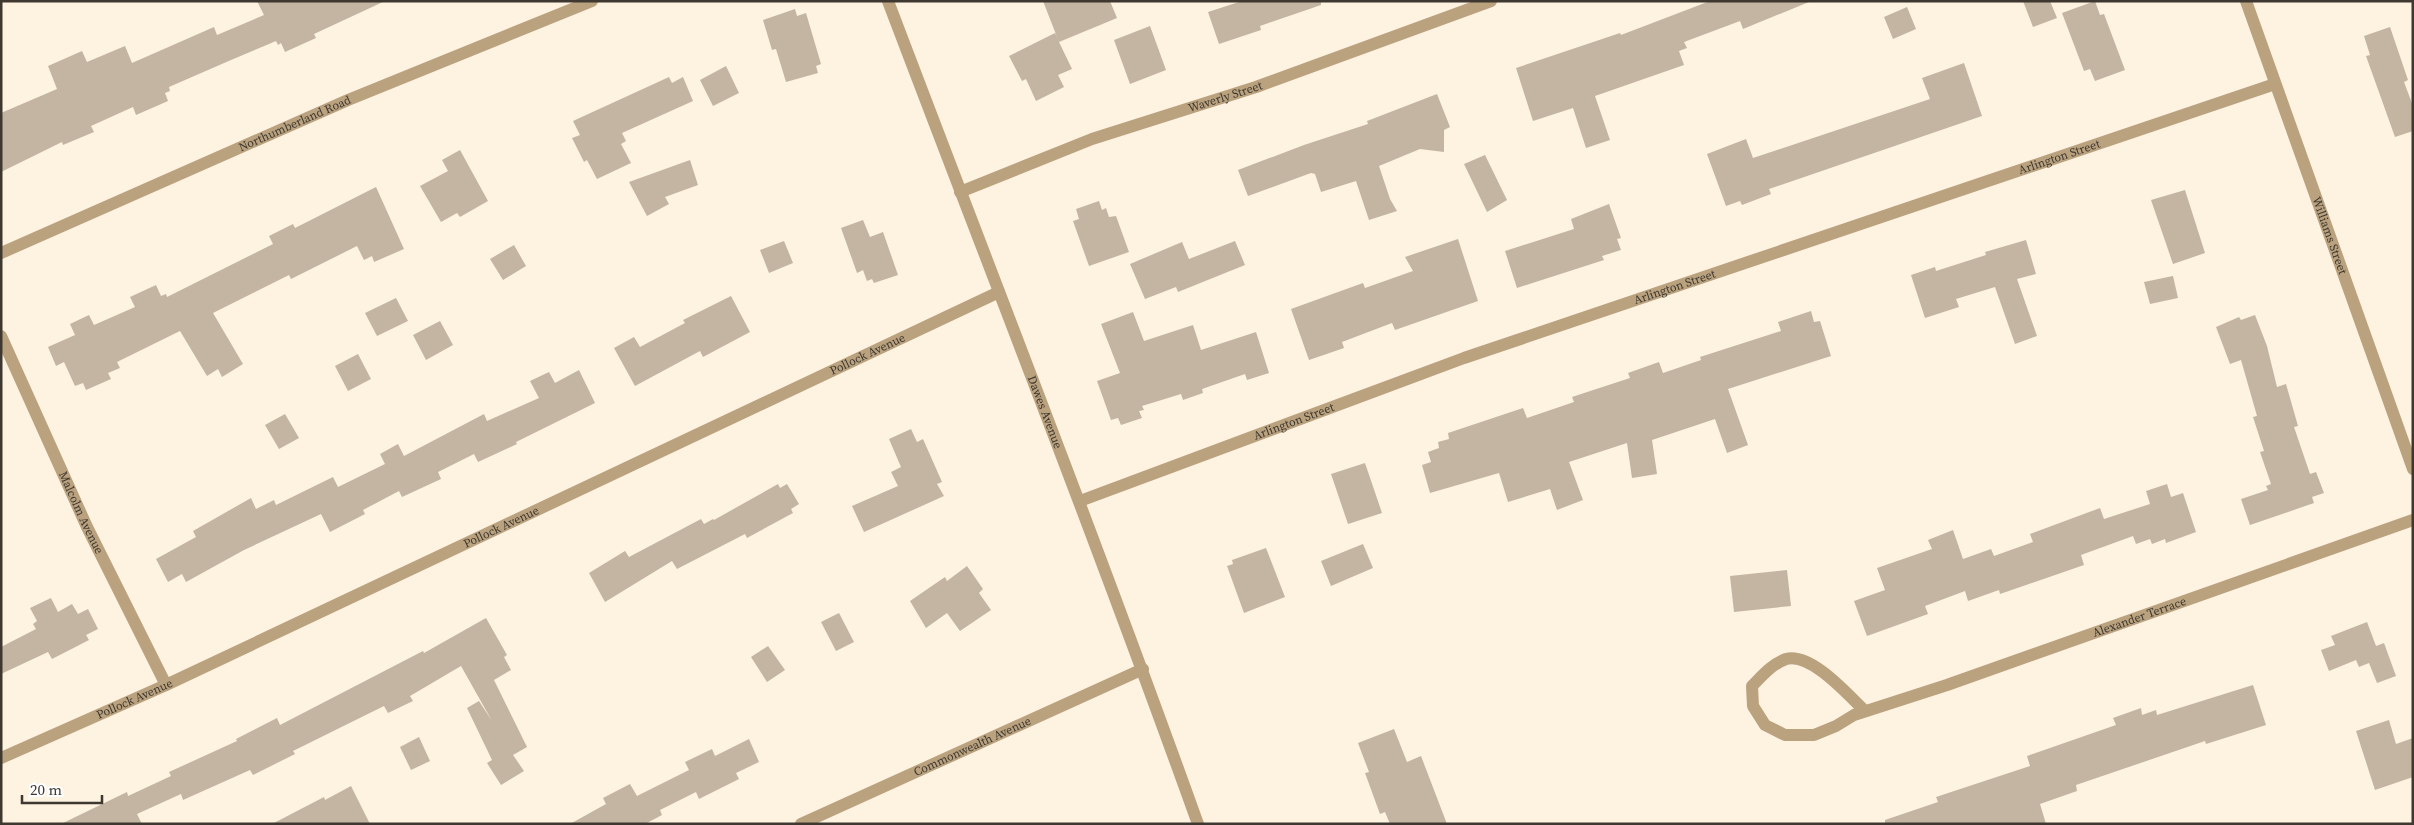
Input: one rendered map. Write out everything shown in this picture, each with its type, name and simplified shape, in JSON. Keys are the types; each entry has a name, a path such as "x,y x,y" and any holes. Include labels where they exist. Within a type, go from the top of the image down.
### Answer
{"street":[{"name":"Northumberland Road","path":"1,253 348,100 592,1"},
{"name":"Dawes Avenue","path":"888,1 1080,500 1198,824"},
{"name":"Waverly Street","path":"960,192 1092,139 1256,87 1491,1"},
{"name":"Williams Street","path":"2246,1 2274,84 2413,469"},
{"name":"Arlington Street","path":"1080,500 1464,358 2274,84"},
{"name":"Pollock Avenue","path":"1,758 166,685 999,292"},
{"name":"Malcolm Avenue","path":"1,336 87,527 166,685"},
{"name":"Alexander Terrace","path":"1864,711 1819,669 1804,660 1787,659 1768,670 1752,686 1753,706 1764,725 1785,735 1814,735 1864,711 1946,685 2413,520"},
{"name":"Commonwealth Avenue","path":"801,824 1142,669"}],"building":[{"path":"257,1 385,1 314,34 316,38 285,52 281,43 278,45 276,41 169,87 170,91 165,93 168,101 136,115 133,107 91,126 94,132 63,145 62,142 1,172 1,113 57,89 48,66 82,51 87,62 125,46 132,63 214,27 217,35 264,15"},
{"path":"1043,1 1110,1 1117,18 1059,42 1072,69 1058,75 1064,87 1036,101 1026,79 1022,81 1009,56 1055,33 1057,37"},
{"path":"1242,1 1321,1 1321,5 1260,26 1261,30 1219,44 1208,12"},
{"path":"1710,1 1809,2 1743,29 1740,21 1684,42 1687,48 1679,51 1684,65 1595,96 1610,140 1586,148 1573,108 1533,121 1516,68 1620,33 1621,35"},
{"path":"2023,1 2050,1 2057,18 2033,27"},
{"path":"2095,1 2100,15 2104,14 2125,70 2095,81 2090,69 2084,71 2062,13"},
{"path":"1907,7 1916,29 1893,39 1884,17"},
{"path":"795,9 797,16 806,13 821,64 816,66 818,73 786,82 776,49 772,50 763,20"},
{"path":"1150,26 1166,70 1130,84 1114,40"},
{"path":"2390,27 2408,80 2404,82 2413,106 2413,131 2395,137 2366,56 2370,55 2364,36"},
{"path":"1964,63 1982,116 1769,189 1771,194 1742,205 1740,201 1726,206 1707,154 1746,139 1753,158 1930,99 1922,78"},
{"path":"726,66 739,93 713,106 700,80"},
{"path":"669,77 672,83 683,77 693,101 622,133 626,141 621,144 631,163 597,179 587,160 584,162 572,138 580,135 573,121"},
{"path":"1437,94 1450,127 1444,130 1444,152 1420,149 1379,166 1390,199 1397,211 1369,220 1356,181 1321,192 1315,174 1311,173 1248,196 1238,170 1304,145 1368,124 1367,121"},
{"path":"460,150 488,201 460,217 457,213 441,222 420,186 448,171 442,160"},
{"path":"1485,155 1507,200 1487,212 1464,164"},
{"path":"690,160 698,185 665,197 669,204 647,216 629,182"},
{"path":"376,187 404,249 374,262 372,256 364,260 357,246 291,279 289,275 213,313 243,364 222,377 218,369 207,376 180,331 117,362 120,368 108,373 111,379 86,390 83,383 75,386 64,362 56,366 48,347 75,335 70,324 89,315 94,325 135,307 130,297 156,285 161,296 166,294 167,297 273,244 269,236 293,224 295,228"},
{"path":"2185,190 2205,253 2173,264 2151,200"},
{"path":"1099,201 1102,210 1106,208 1109,217 1116,216 1129,252 1089,266 1073,221 1079,219 1076,209"},
{"path":"1609,204 1621,238 1617,239 1621,250 1602,256 1604,260 1517,288 1505,251 1574,229 1571,219"},
{"path":"863,220 870,237 883,232 898,275 874,283 872,279 867,281 863,270 857,273 841,228"},
{"path":"1458,239 1478,301 1395,330 1392,323 1342,342 1344,348 1309,360 1291,309 1363,283 1365,288 1413,271 1405,257"},
{"path":"2026,240 2036,274 2017,279 2037,336 2015,344 1995,287 1956,299 1959,307 1925,318 1911,275 1935,267 1936,271 1986,255 1985,252"},
{"path":"784,241 793,263 769,273 760,250"},
{"path":"1235,241 1245,265 1178,292 1176,287 1145,299 1130,264 1182,242 1189,259"},
{"path":"514,245 526,266 503,280 490,259"},
{"path":"2173,276 2178,298 2150,304 2144,282"},
{"path":"731,296 750,332 703,357 700,351 635,386 614,348 634,337 640,347 685,323 683,320"},
{"path":"396,298 408,321 377,336 365,313"},
{"path":"1811,311 1814,322 1820,321 1831,356 1728,389 1748,445 1727,453 1715,419 1652,440 1657,474 1632,478 1627,443 1569,462 1583,500 1557,510 1550,489 1508,502 1499,473 1430,493 1422,465 1431,462 1428,452 1439,448 1438,442 1449,439 1448,433 1523,408 1527,418 1574,402 1572,397 1630,378 1628,373 1659,362 1663,373 1701,360 1700,357 1781,331 1778,322"},
{"path":"1133,312 1144,341 1193,325 1201,350 1256,332 1269,373 1247,380 1245,374 1202,389 1203,393 1183,400 1181,394 1142,406 1144,410 1139,411 1142,418 1121,425 1118,418 1111,420 1097,381 1120,373 1101,324"},
{"path":"2255,315 2267,346 2277,387 2286,384 2298,426 2294,427 2310,474 2316,472 2324,493 2312,497 2314,503 2250,525 2241,499 2268,490 2266,486 2271,484 2260,452 2264,451 2253,417 2257,416 2241,360 2230,364 2216,327 2239,317 2241,320"},
{"path":"440,321 453,345 426,360 413,335"},
{"path":"358,354 371,379 348,391 335,366"},
{"path":"579,370 595,403 478,462 474,454 438,472 441,479 402,497 399,491 363,510 365,514 330,532 321,514 244,550 186,582 182,574 168,582 156,559 196,537 193,531 251,498 256,509 274,500 276,505 333,477 338,487 385,464 380,454 398,444 404,456 484,414 487,421 539,398 530,381 549,372 555,383"},
{"path":"285,414 299,438 279,449 265,425"},
{"path":"911,429 917,442 923,439 942,482 937,484 944,496 864,532 852,506 898,486 891,472 901,467 889,439"},
{"path":"1365,463 1382,513 1348,524 1331,474"},
{"path":"778,484 780,488 787,484 799,504 791,509 793,513 747,538 745,534 677,569 672,561 605,602 589,573 625,551 629,557 701,519 704,524 714,520"},
{"path":"2167,484 2171,497 2183,493 2196,532 2166,543 2165,539 2152,544 2150,539 2136,544 2133,536 2081,555 2084,565 2000,594 1999,590 1968,601 1965,591 1925,606 1928,614 1867,636 1854,601 1885,590 1877,568 1932,549 1928,540 1953,530 1963,559 1991,549 1994,556 2033,542 2030,534 2100,508 2104,519 2150,504 2146,491"},
{"path":"1363,544 1373,568 1331,586 1321,561"},
{"path":"1266,548 1285,597 1244,613 1227,566 1233,564 1232,560"},
{"path":"967,566 983,589 979,593 991,610 960,631 947,613 926,628 910,601 945,577 947,581"},
{"path":"1787,570 1791,606 1734,612 1730,576"},
{"path":"51,598 58,612 72,604 78,614 88,609 98,629 86,635 89,640 52,659 48,652 1,674 1,647 36,629 33,624 37,621 30,608"},
{"path":"839,613 854,642 836,651 821,622"},
{"path":"486,618 507,655 504,657 511,670 494,680 527,747 513,755 524,771 501,785 487,763 492,760 467,708 479,701 492,721 461,666 410,696 413,701 388,713 384,706 293,751 295,754 253,775 250,770 183,800 181,794 137,814 142,824 61,824 127,792 128,796 171,776 169,772 237,741 236,739 277,718 280,725 423,651 424,653"},
{"path":"2367,622 2376,646 2384,643 2396,676 2377,683 2369,663 2359,667 2356,660 2329,671 2321,650 2335,645 2331,636"},
{"path":"768,646 785,670 767,682 751,657"},
{"path":"2253,685 2266,725 2206,744 2205,741 2076,785 2077,791 2040,804 2046,824 1885,824 1885,820 1938,802 1936,797 2030,766 2027,756 2116,725 2113,718 2141,708 2142,715 2156,710 2157,715"},
{"path":"2389,720 2396,744 2413,738 2413,777 2375,790 2356,731"},
{"path":"1394,729 1407,762 1421,756 1447,824 1390,824 1385,812 1380,814 1365,773 1369,772 1358,743"},
{"path":"419,737 430,761 411,770 400,747"},
{"path":"749,739 759,762 736,773 739,779 699,799 696,792 660,810 662,815 645,824 570,824 606,804 603,798 630,784 637,796 689,770 685,762 712,749 715,756"},
{"path":"351,786 370,824 272,824 324,797 325,800"}]}
